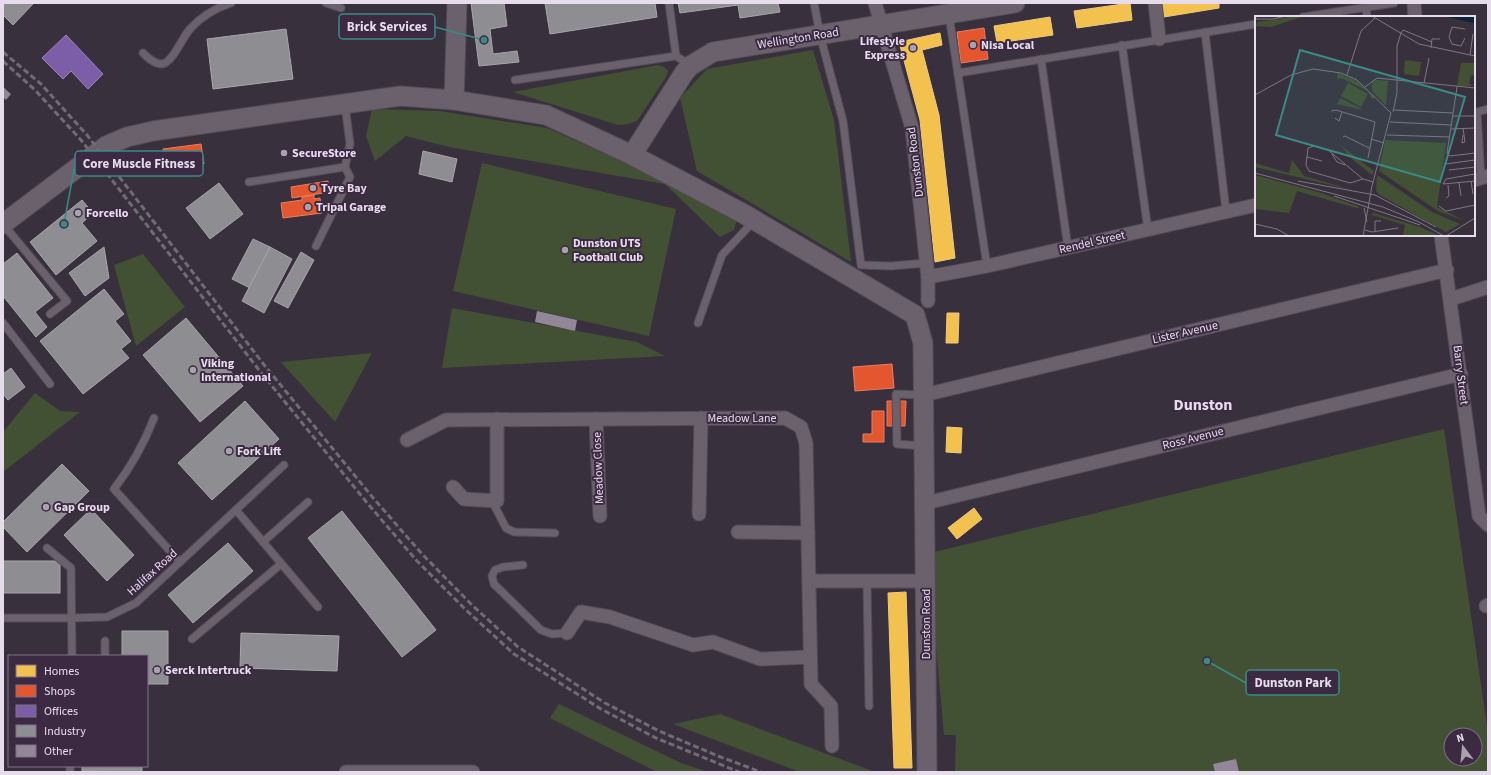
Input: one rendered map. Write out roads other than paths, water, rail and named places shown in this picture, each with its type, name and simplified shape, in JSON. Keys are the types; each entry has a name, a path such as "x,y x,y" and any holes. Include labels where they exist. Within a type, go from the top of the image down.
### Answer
{"street":[{"path":"454,100 457,3"},
{"name":"Dunston Road","path":"875,3 880,25 912,128 928,277 928,301"},
{"name":"Wellington Road","path":"632,154 683,61 713,52 1015,3"},
{"path":"1155,3 1159,39"},
{"path":"1414,3 1415,16"},
{"name":"Dunston Road","path":"3,224 85,160 106,146 127,138 153,131 400,96 454,100 546,115 632,154 754,220 915,316 923,343 926,476 927,772"},
{"name":"Rendel Street","path":"928,277 987,266 1255,205"},
{"name":"Barry Street","path":"1441,236 1447,270 1479,516 1488,525"},
{"name":"Lister Avenue","path":"924,395 1447,270"},
{"path":"1451,300 1488,288"},
{"name":"Ross Avenue","path":"926,503 1461,374"},
{"path":"699,514 701,418"},
{"name":"Meadow Lane","path":"407,440 446,420 785,418 800,427 806,443 811,684 831,706 832,746"},
{"path":"453,487 464,499 497,501 497,419"},
{"name":"Meadow Close","path":"596,419 600,516"},
{"path":"738,532 808,533"},
{"path":"809,581 926,581"},
{"path":"566,633 581,612 610,617 693,645 713,642 760,659 810,658"},
{"path":"346,772 473,772"}],"lane":[{"path":"143,53 151,61 162,64 168,61 189,29 220,6 231,3"},
{"path":"326,3 341,8"},
{"path":"515,80 683,61 669,3"},
{"path":"814,3 820,35 843,121 861,265 891,266 926,263"},
{"path":"1309,16 1394,3"},
{"path":"1366,7 1367,16"},
{"path":"942,14 958,73 987,266"},
{"path":"958,73 1255,24"},
{"path":"1205,32 1226,212"},
{"path":"1122,45 1148,230"},
{"path":"1041,59 1068,248"},
{"path":"316,246 350,177 345,167 350,144 344,104"},
{"path":"1481,178 1477,112 1488,109"},
{"path":"250,182 345,167"},
{"path":"698,323 722,255 754,220"},
{"path":"3,224 67,302 50,314"},
{"path":"3,324 50,384"},
{"path":"924,395 896,394 897,444 925,446"},
{"path":"154,418 146,440 126,473 114,489 180,562"},
{"name":"Halifax Road","path":"3,618 107,617 136,603 284,465"},
{"path":"492,500 506,528 514,532 555,533"},
{"path":"263,542 308,502"},
{"path":"236,510 318,606"},
{"path":"47,548 70,568 72,655"},
{"path":"192,639 281,564"},
{"path":"523,565 503,566 495,570 492,576 494,584 541,630 552,634 566,633"},
{"path":"867,581 868,706"},
{"path":"105,641 105,655"}],"railway":[{"path":"3,52 41,84 87,135 265,366 374,499 423,555 472,605 518,647 605,703 659,731 761,772"},
{"path":"3,61 35,90 81,140 259,370 368,504 417,561 466,610 514,654 601,709 656,738 739,772"}],"place":[{"name":"Brick Services","path":"484,40"},
{"name":"Nisa Local","path":"973,45"},
{"name":"Lifestyle Express","path":"913,48"},
{"name":"SecureStore","path":"284,153"},
{"name":"Tyre Bay","path":"313,188"},
{"name":"Tripal Garage","path":"308,207"},
{"name":"Forcello","path":"78,213"},
{"name":"Core Muscle Fitness","path":"64,224"},
{"name":"Dunston UTS Football Club","path":"565,250"},
{"name":"Viking International","path":"193,370"},
{"name":"Fork Lift","path":"229,451"},
{"name":"Gap Group","path":"46,507"},
{"name":"Dunston Park","path":"1207,661"},
{"name":"Serck Intertruck","path":"157,670"}],"district":[{"name":"Dunston","path":"1203,404"}]}
